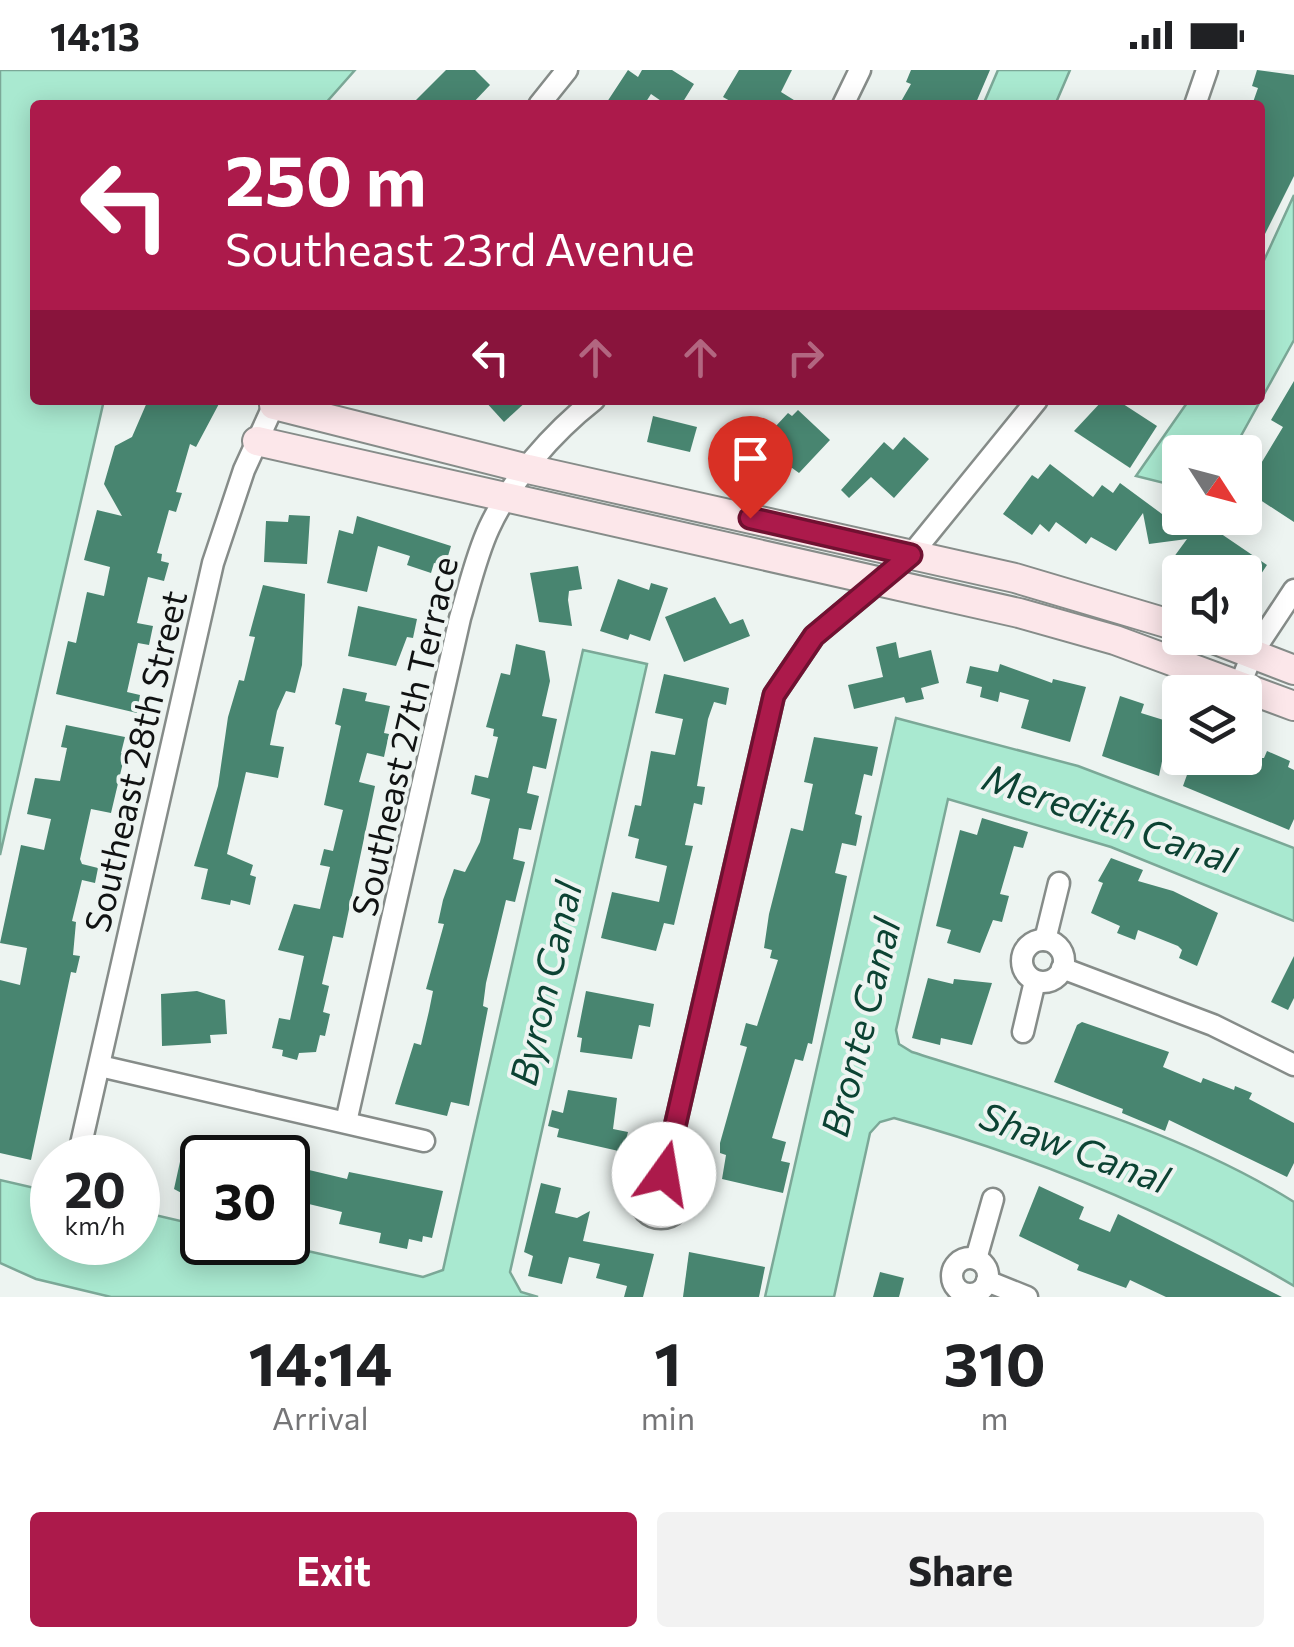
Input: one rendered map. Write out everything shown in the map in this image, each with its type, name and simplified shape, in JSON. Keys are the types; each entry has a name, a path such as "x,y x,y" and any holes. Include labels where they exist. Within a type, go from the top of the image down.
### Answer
{"street":[{"path":"544,100 567,70"},
{"path":"845,100 860,70"},
{"path":"1197,100 1207,70"},
{"name":"Southeast 28th Street","path":"83,1135 214,563 274,405"},
{"path":"283,405 528,469 1015,578 1162,622"},
{"name":"Southeast 27th Terrace","path":"346,1122 460,618 490,526 562,426 588,405"},
{"path":"664,1174 774,695 814,636 911,555 1032,405"},
{"path":"257,442 880,581 1115,640 1214,675"},
{"path":"1262,638 1294,590"},
{"path":"1260,655 1294,670"},
{"path":"1262,693 1294,706"},
{"path":"1045,940 1059,883"},
{"path":"1045,940 1060,950 1062,968 1054,978 1035,981 1022,966 1024,953 1032,943 1045,940"},
{"path":"1062,968 1213,1026 1294,1064"},
{"path":"1023,1032 1035,981"},
{"path":"100,1066 424,1142"},
{"path":"976,1259 992,1199"},
{"path":"965,1258 976,1259 986,1270 987,1281 976,1292 965,1295 954,1284 953,1268 965,1258"},
{"path":"987,1281 1027,1297"}],"water":[{"path":"0,70 355,70 328,100 30,100 30,405 103,405 0,855"},
{"path":"998,70 1070,70 1057,100 985,100"},
{"path":"1294,195 1294,340 1265,392 1265,258"},
{"path":"1186,405 1258,405 1241,435 1165,435"},
{"path":"1162,439 1162,482 1136,476"},
{"name":"Byron Canal","path":"583,650 647,664 510,1272 521,1292 538,1297 111,1297 36,1279 0,1263 0,1180 30,1187 30,1265 160,1265 160,1216 180,1221 180,1265 310,1265 310,1252 423,1277 443,1270"},
{"path":"896,718 1078,766 1294,848 1294,921 1111,847 948,799 896,1030 899,1044 912,1052 1108,1115 1204,1154 1294,1202 1294,1286 1198,1234 1100,1188 998,1150 894,1118 880,1122 870,1133 834,1297 765,1297"}],"building":[{"path":"446,70 475,70 490,85 476,100 416,100"},
{"path":"628,70 638,77 642,70 672,70 694,84 684,100 660,100 651,94 647,100 608,100"},
{"path":"739,70 792,70 781,92 794,100 723,97"},
{"path":"911,70 990,70 977,100 902,100 911,84 906,82"},
{"path":"1257,70 1294,75 1294,176 1265,234 1265,100 1254,100 1258,88 1252,86"},
{"path":"1294,381 1294,522 1262,501 1262,462 1283,427 1271,420"},
{"path":"146,405 218,405 196,447 190,444 176,492 182,493 176,512 169,510 157,553 162,554 161,561 169,563 164,581 148,577 137,623 153,626 149,645 138,643 127,692 140,695 137,713 56,694 68,641 76,643 87,592 104,596 110,567 84,560 97,510 122,516 104,484 115,446 132,437"},
{"path":"489,405 523,405 504,422"},
{"path":"1098,405 1125,405 1157,426 1130,468 1074,431"},
{"path":"798,410 830,440 799,473 777,457 765,470 749,455 788,413 792,416"},
{"path":"653,416 697,427 690,452 647,442"},
{"path":"904,437 929,459 894,498 871,477 849,498 841,490 884,442 893,450"},
{"path":"1050,464 1093,497 1102,485 1113,493 1120,483 1162,514 1162,535 1223,535 1252,555 1175,555 1187,539 1149,544 1143,513 1116,551 1091,537 1086,544 1056,522 1049,532 1040,524 1032,535 1003,514 1032,475 1038,479"},
{"path":"289,515 310,516 307,564 264,562 266,521 288,522"},
{"path":"357,516 451,546 445,566 434,563 431,573 407,565 410,556 378,546 367,592 327,583 339,530 353,534"},
{"path":"578,566 582,589 569,591 568,600 572,626 539,622 530,573"},
{"path":"618,579 649,590 651,583 668,588 650,641 630,634 628,640 600,631"},
{"path":"263,585 305,594 302,665 295,693 286,691 277,711 270,745 284,747 278,778 246,772 227,854 253,865 250,875 256,877 250,905 231,900 230,905 201,899 208,869 194,866 218,786 228,717 239,680 244,681 255,637 249,636"},
{"path":"715,597 730,624 743,619 750,636 684,662 665,617"},
{"path":"358,606 417,619 413,638 407,637 396,666 348,656"},
{"path":"896,642 899,658 931,650 939,683 921,688 924,699 906,703 904,697 854,709 848,685 883,677 876,647"},
{"path":"516,644 545,651 550,681 542,716 557,719 546,769 533,766 527,793 539,796 531,830 519,828 513,859 525,862 515,902 506,900 486,983 483,1006 488,1008 469,1106 451,1102 447,1116 395,1104 414,1043 421,1045 433,991 426,989 444,924 438,923 443,900 454,869 465,872 480,842 490,799 471,794 475,775 488,778 498,737 493,736 494,729 486,727 501,673 510,675"},
{"path":"1000,664 1052,683 1053,679 1086,687 1070,742 1021,728 1029,700 1000,692 998,702 980,697 982,687 966,683 970,666 998,672"},
{"path":"664,674 729,688 726,705 714,702 708,719 697,786 705,787 702,805 694,803 685,845 693,846 674,925 664,923 656,951 601,938 612,892 659,902 667,866 635,858 639,839 628,836 635,805 641,806 651,751 675,755 683,719 655,713"},
{"path":"343,688 367,693 365,701 390,706 384,733 389,734 384,757 367,753 359,782 375,786 343,938 333,936 322,984 329,986 323,1012 330,1014 325,1036 320,1035 316,1052 299,1053 297,1060 272,1048 279,1018 290,1020 304,956 278,950 294,904 320,909 330,867 320,865 324,849 333,851 343,810 324,805 341,726 335,724"},
{"path":"1120,696 1144,704 1141,713 1162,720 1159,776 1102,756"},
{"path":"66,725 125,737 121,753 125,754 111,813 91,809 80,859 82,864 98,868 95,883 82,880 72,921 76,922 73,955 80,956 76,973 71,972 36,1135 30,1135 30,1160 0,1153 0,980 20,985 27,948 0,943 21,845 44,850 51,819 27,814 35,778 60,781 67,748 61,747"},
{"path":"814,737 878,747 872,776 864,774 855,814 862,816 856,846 842,843 835,873 847,876 812,1044 808,1043 803,1061 795,1059 772,1138 786,1142 781,1161 790,1163 783,1193 722,1179 726,1155 720,1153 720,1143 747,1047 740,1045 746,1023 757,1026 778,960 770,958 772,950 764,948 769,914 791,828 803,831 813,784 804,782"},
{"path":"1267,751 1290,761 1288,767 1294,770 1294,819 1289,830 1183,786 1187,775 1262,775"},
{"path":"982,818 1028,832 1023,848 1014,846 1000,894 1009,896 1002,922 993,920 980,953 947,943 951,930 936,926 960,830 977,835"},
{"path":"1111,858 1143,870 1138,881 1173,891 1218,913 1197,966 1179,958 1182,950 1178,946 1138,930 1135,940 1117,933 1120,926 1091,913 1103,883 1098,881"},
{"path":"1294,956 1294,998 1288,1010 1271,1002"},
{"path":"928,978 953,984 954,979 992,983 972,1045 941,1038 940,1045 912,1038"},
{"path":"197,991 225,1000 227,1034 210,1035 211,1043 162,1046 161,994"},
{"path":"586,991 654,1004 650,1027 639,1025 632,1059 580,1052 582,1038 577,1037"},
{"path":"1082,1022 1169,1052 1163,1067 1201,1083 1203,1078 1252,1093 1249,1099 1294,1123 1294,1163 1287,1177 1169,1120 1165,1131 1122,1113 1123,1109 1054,1082 1077,1025"},
{"path":"568,1090 617,1098 613,1129 628,1132 623,1152 557,1137 559,1129 548,1126 552,1110 563,1113"},
{"path":"180,1162 180,1192 174,1189"},
{"path":"310,1170 347,1179 349,1172 443,1191 432,1238 423,1236 422,1242 409,1239 407,1249 379,1243 381,1233 339,1224 342,1212 310,1204"},
{"path":"541,1183 561,1188 555,1213 577,1218 590,1211 583,1241 654,1254 643,1297 624,1297 627,1286 596,1278 600,1264 569,1257 562,1284 528,1276 533,1256 524,1252"},
{"path":"1039,1186 1084,1207 1079,1219 1110,1232 1118,1214 1282,1297 1166,1297 1130,1280 1126,1288 1077,1270 1079,1265 1019,1236"},
{"path":"689,1252 765,1267 759,1297 683,1297"},
{"path":"880,1272 904,1278 899,1297 873,1297"}],"route":[{"path":"664,1174 774,695 814,636 911,555 750,518"}],"water label":[{"name":"Meredith Canal","path":"1110,817"},
{"name":"Bronte Canal","path":"859,1027"},
{"name":"Shaw Canal","path":"1075,1146"}]}
